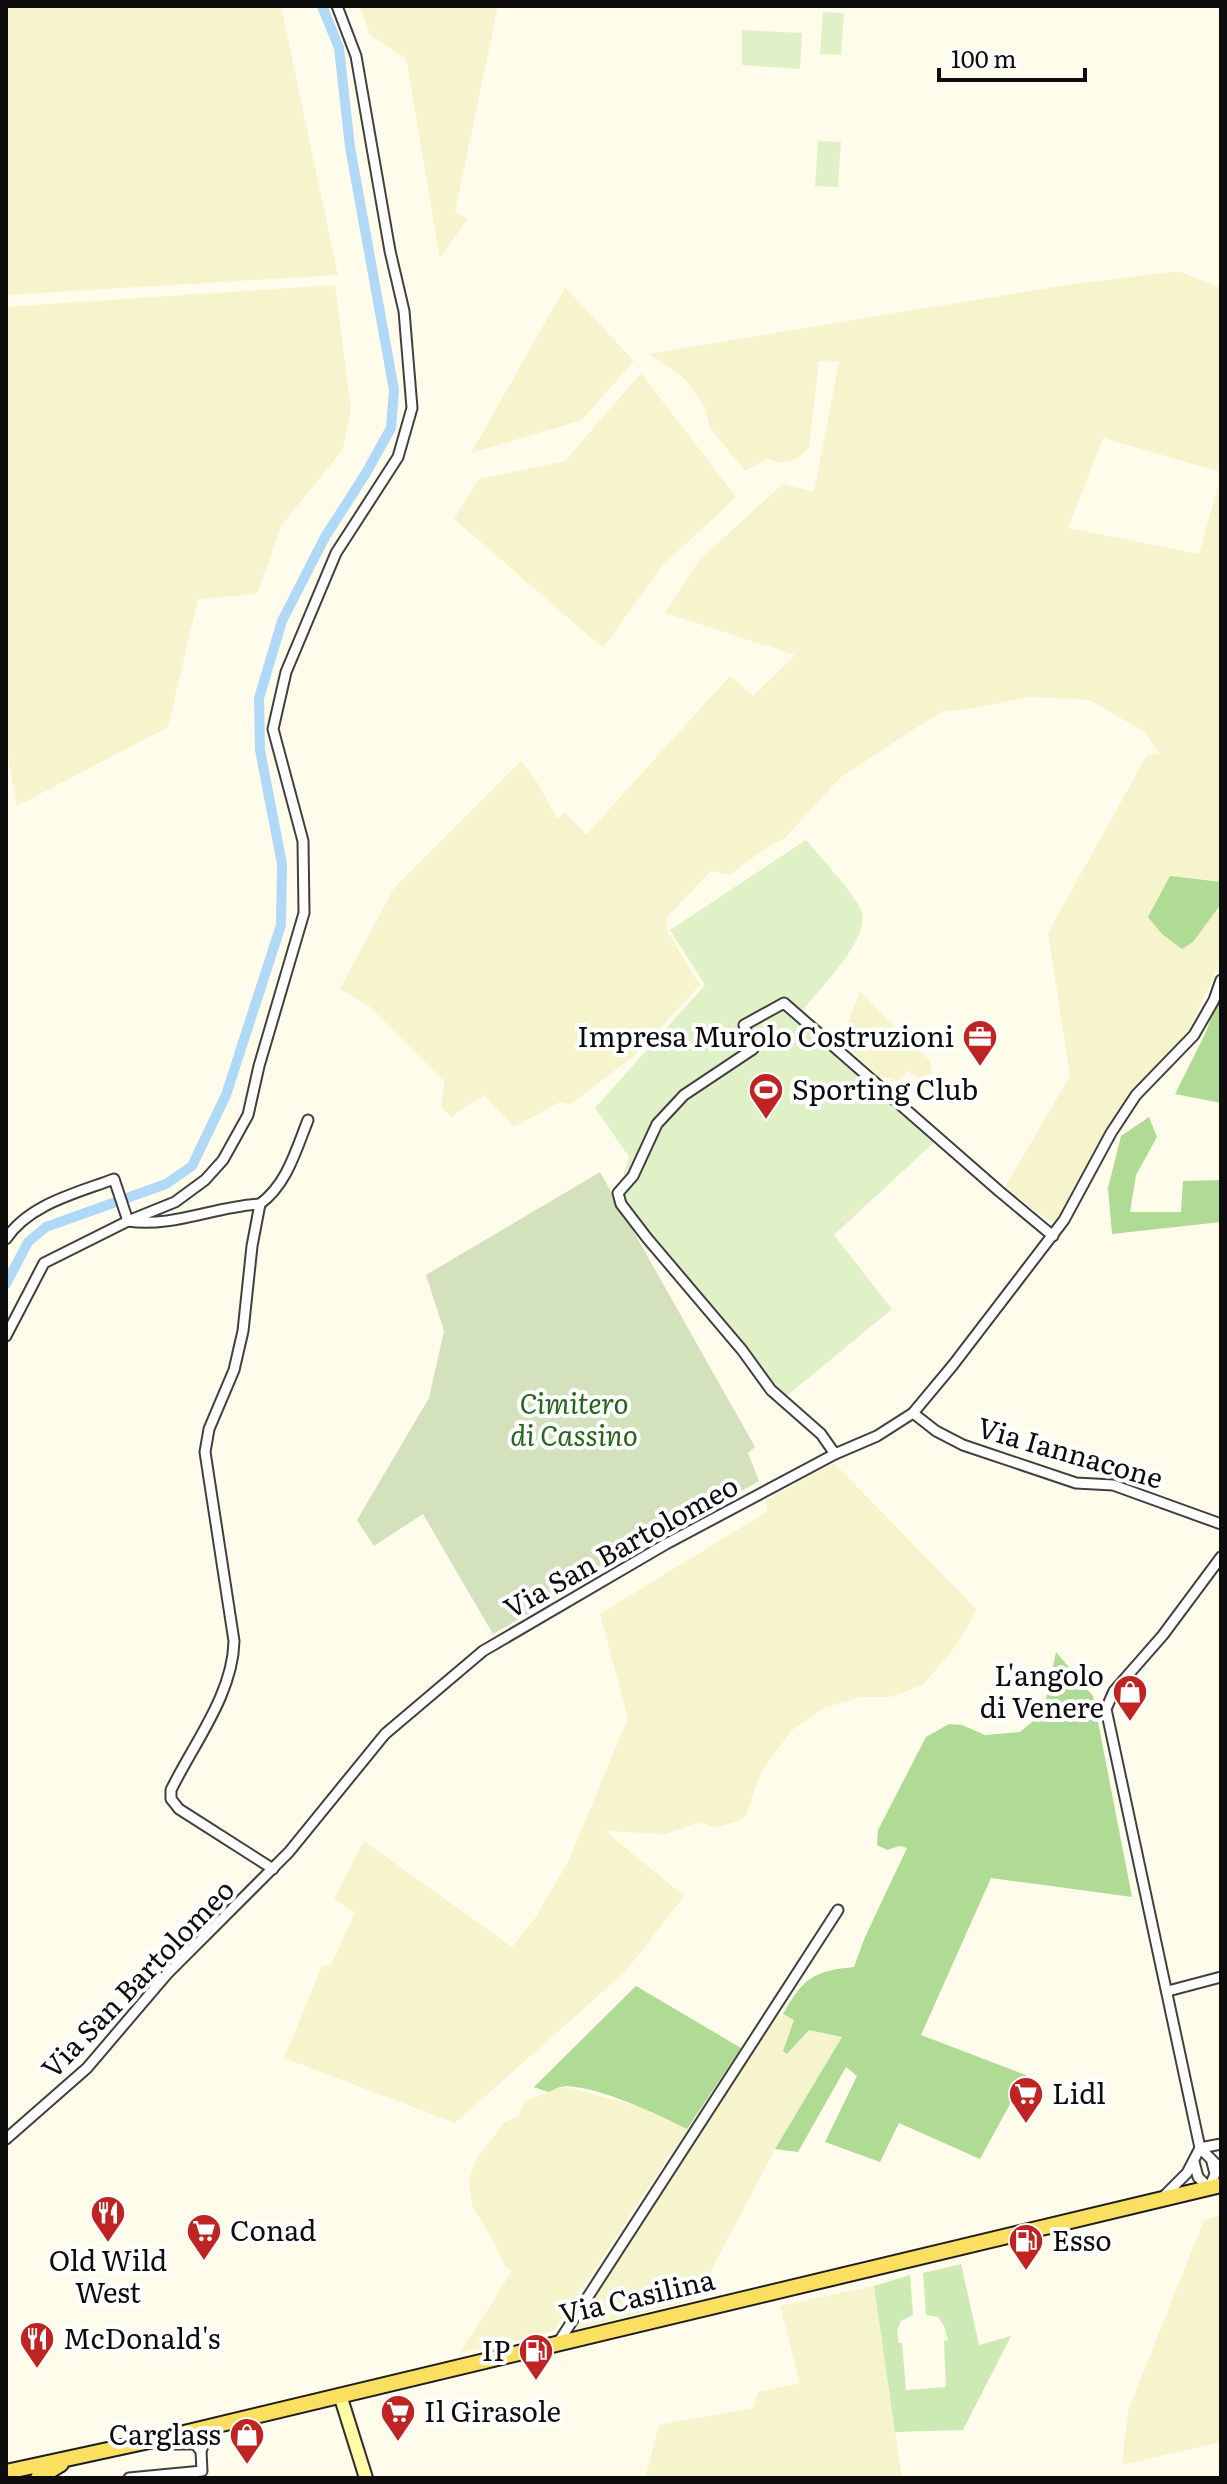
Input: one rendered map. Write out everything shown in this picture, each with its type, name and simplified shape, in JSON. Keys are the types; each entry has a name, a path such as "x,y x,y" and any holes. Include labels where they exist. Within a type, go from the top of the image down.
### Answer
{"main road":[{"name":"Via Casilina","path":"6,2472 139,2444 1215,2186"},
{"name":"Via Casilina","path":"38,2478 66,2461"}],"street":[{"path":"6,1336 44,1263 128,1221 175,1202 205,1180 223,1160 248,1115 259,1066 304,913 303,841 273,729 286,672 336,553 398,457 412,408 404,311 390,251 356,56 337,6"},
{"name":"Via San Bartolomeo","path":"6,2139 87,2068 167,1974 273,1869 385,1734 483,1651 666,1544 835,1454 877,1436 913,1413 1053,1236 1111,1133 1136,1095 1194,1035 1214,1000 1221,980"},
{"path":"835,1454 821,1434 771,1390 742,1350 647,1238 621,1204 618,1193 633,1176 657,1124 684,1095 753,1049 744,1025 784,1003 1053,1236"},
{"path":"128,1221 147,1224 240,1205 260,1204 270,1197 290,1166 308,1120"},
{"path":"6,1239 10,1232 45,1205 114,1179 128,1221"},
{"path":"260,1204 243,1331 234,1370 209,1429 205,1452 234,1641 234,1663 214,1709 171,1790 171,1799 179,1809 273,1869"},
{"name":"Via Iannacone","path":"913,1413 936,1431 963,1445 1076,1483 1113,1485 1221,1524"},
{"path":"1221,1557 1106,1705 1200,2148 1221,2169"},
{"path":"558,2343 838,1910"},
{"path":"1168,1991 1221,1977"},
{"path":"1200,2148 1221,2144"},
{"path":"1161,2199 1179,2183 1200,2148"},
{"path":"1194,2162 1198,2177 1215,2186 1212,2162"},
{"path":"340,2395 366,2478"},
{"path":"129,2478 203,2475 201,2451 212,2426"},
{"path":"139,2444 187,2443 195,2444 201,2451"}],"green space":[{"path":"6,6 281,6 338,275 6,295"},
{"path":"360,6 498,6 455,212 468,218 440,259 406,58 370,35"},
{"path":"823,12 844,13 841,55 820,54"},
{"path":"742,30 802,33 800,69 742,65"},
{"path":"818,141 841,142 838,187 815,186"},
{"path":"1178,271 1221,288 1221,472 1103,438 1068,528 1199,554 1221,475 1221,961 1189,1030 1116,1114 1059,1216 1052,1223 1005,1187 1070,1076 1048,933 1147,755 1160,754 1144,732 1090,700 1029,697 943,711 919,726 840,778 784,839 729,875 711,871 667,917 666,929 700,985 636,1054 570,1105 560,1102 514,1127 484,1095 451,1117 441,1107 445,1082 369,1006 340,989 394,888 521,761 539,785 557,819 565,812 586,835 730,676 753,696 795,655 665,613 700,559 783,484 814,492 839,362 819,361 809,448 797,459 782,463 767,459 745,471 710,428 705,408 685,379 649,354 1066,285"},
{"path":"335,285 351,408 343,449 281,526 257,594 198,599 168,727 17,806 6,746 6,307"},
{"path":"565,287 634,361 582,420 471,453"},
{"path":"641,373 736,497 663,565 603,648 454,519 479,479 565,461"},
{"name":"Sporting Club","path":"806,840 854,898 862,913 862,925 850,951 803,1010 943,1134 834,1235 892,1309 782,1400 618,1193 629,1157 595,1108 705,985 670,930"},
{"path":"1170,876 1221,882 1221,904 1193,942 1182,949 1162,934 1148,917"},
{"path":"1221,990 1221,1103 1175,1094 1206,1032"},
{"path":"860,992 930,1061 932,1073 919,1078 908,1071 898,1081 879,1076 841,1042"},
{"path":"1149,1117 1157,1137 1136,1175 1130,1212 1181,1212 1183,1181 1221,1180 1221,1222 1112,1234 1108,1188 1121,1136"},
{"name":"Cimitero di Cassino","path":"600,1172 755,1447 748,1453 759,1481 493,1634 423,1514 374,1546 357,1520 429,1398 444,1331 426,1275"},
{"path":"834,1463 977,1610 955,1647 923,1685 891,1697 860,1697 824,1708 791,1731 761,1772 745,1818 716,1828 700,1822 665,1834 605,1831 684,1896 625,1972 455,2123 284,2058 322,1966 331,1965 355,1913 334,1899 364,1841 512,1947 535,1918 568,1862 628,1718 600,1614 768,1511 765,1501"},
{"path":"1056,1652 1093,1696 1132,1897 991,1878 921,2035 1026,2075 980,2159 899,2123 880,2162 825,2142 857,2076 846,2067 798,2152 775,2149 842,2037 809,2030 787,2054 783,2051 794,2020 783,2014 797,1992 811,1978 854,1967 907,1848 900,1846 887,1850 877,1845 878,1830 926,1737 949,1724 962,1725 985,1735 1020,1732 1043,1713"},
{"path":"636,1986 741,2048 687,2129 596,2091 566,2086 548,2092 534,2087"},
{"path":"783,2014 794,2019 783,2050 809,2030 842,2037 775,2149 696,2299 569,2331 774,2018"},
{"path":"563,2086 637,2106 687,2129 554,2331 460,2353 512,2271 506,2268 472,2205 469,2180 476,2159 505,2122 518,2116 525,2101"},
{"path":"1221,2215 1221,2442 1122,2465 1128,2411 1204,2220"},
{"path":"961,2264 979,2345 1011,2336 963,2430 895,2432 874,2286 910,2275 913,2315 901,2321 897,2330 899,2343 902,2343 906,2390 946,2387 944,2341 948,2340 938,2317 926,2315 923,2273"},
{"path":"874,2286 902,2478 645,2478 659,2425 753,2408 758,2392 800,2383 780,2306"}],"waterway":[{"path":"6,1284 28,1242 46,1227 166,1184 192,1166 226,1095 281,925 282,864 260,750 259,698 282,621 325,537 391,428 394,390 350,147 339,48 322,6"}],"place":[{"name":"Impresa Murolo Costruzioni","path":"980,1068"},
{"name":"Sporting Club","path":"766,1121"},
{"name":"L'angolo di Venere","path":"1130,1723"},
{"name":"Lidl","path":"1026,2125"},
{"name":"Old Wild West","path":"108,2244"},
{"name":"Conad","path":"204,2262"},
{"name":"Esso","path":"1026,2272"},
{"name":"McDonald's","path":"37,2370"},
{"name":"IP","path":"536,2382"},
{"name":"Il Girasole","path":"398,2443"},
{"name":"Carglass","path":"247,2466"}]}
